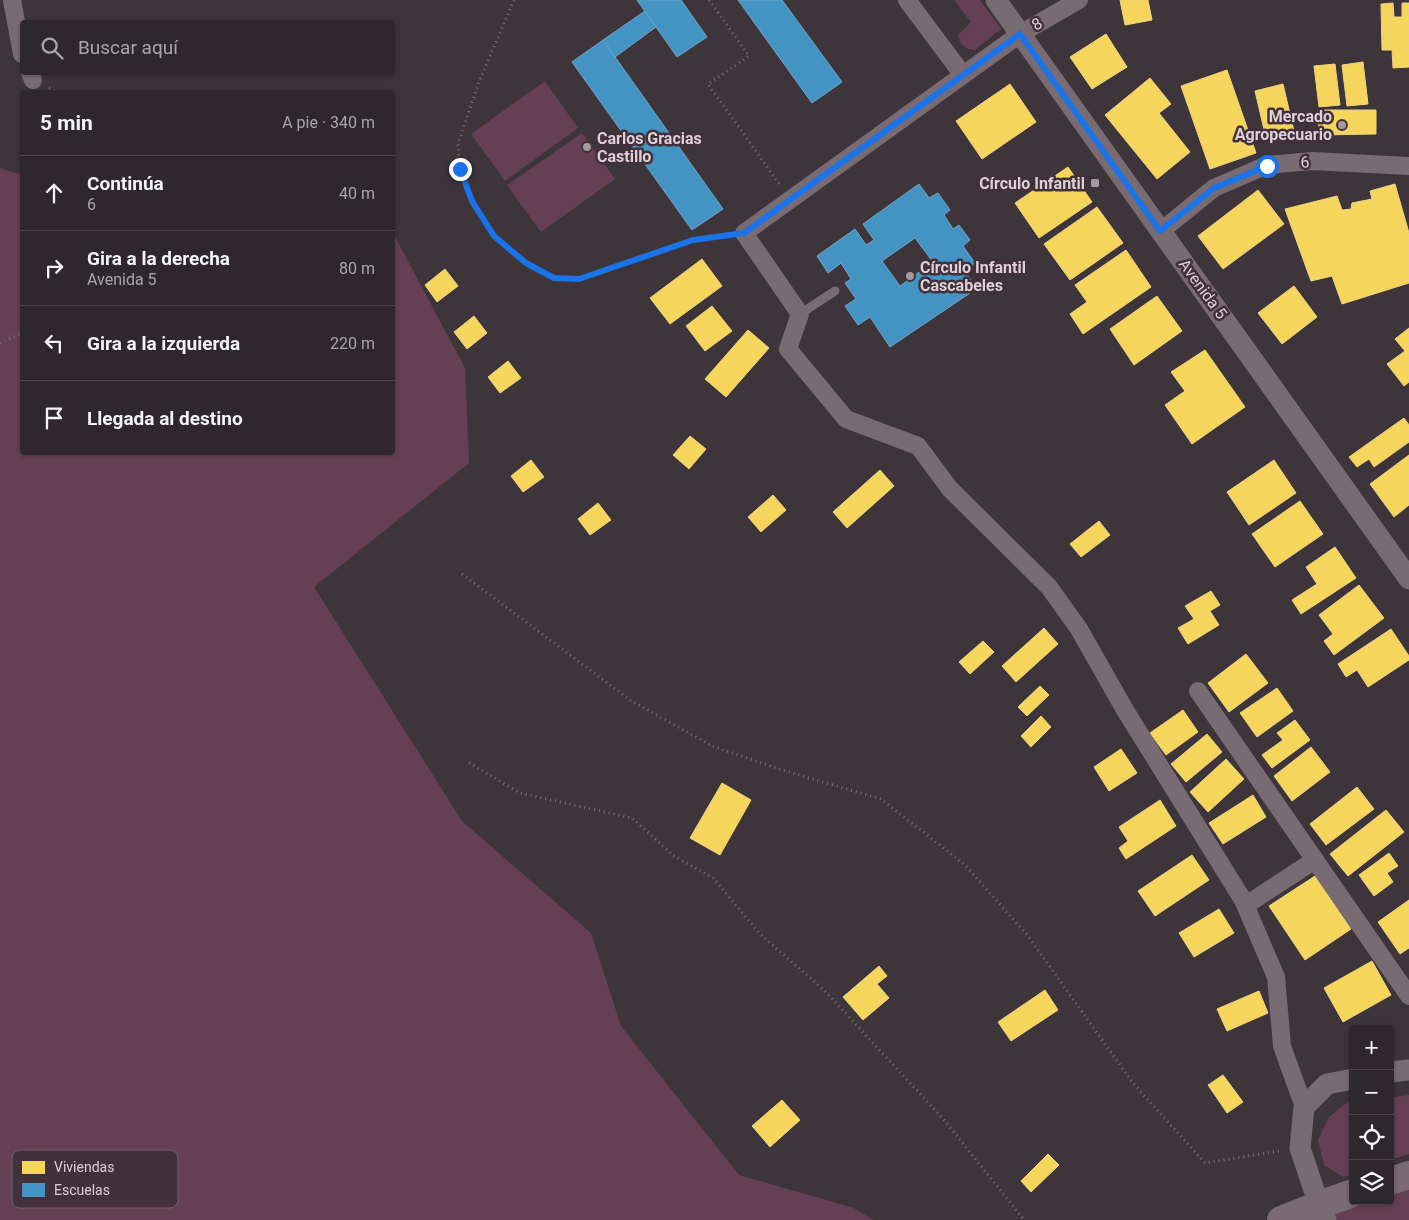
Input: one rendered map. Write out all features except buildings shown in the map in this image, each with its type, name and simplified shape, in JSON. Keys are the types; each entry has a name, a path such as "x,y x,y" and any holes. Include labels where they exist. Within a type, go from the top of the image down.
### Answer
{"main road":[{"path":"1394,1180 1409,1174"},
{"path":"1281,1220 1322,1212 1349,1195"}],"street":[{"path":"12,0 20,43"},
{"path":"907,0 963,76"},
{"name":"Avenida 5","path":"996,0 1409,579"},
{"name":"8","path":"744,233 1020,34 1079,0"},
{"name":"6","path":"1160,231 1214,188 1267,166 1312,161 1409,166"},
{"path":"744,233 800,314 788,349 846,419 918,446 950,489 1049,587 1079,629 1125,710 1246,905 1276,977 1282,1046 1304,1108 1300,1148 1322,1212"},
{"path":"1198,691 1409,996"},
{"path":"1246,905 1315,860"},
{"path":"1394,1072 1409,1070"},
{"path":"1304,1108 1327,1084 1349,1080"}],"lane":[{"path":"800,314 835,291"}],"path":[{"path":"514,0 478,82 458,144 460,169 472,201 494,236 526,263 554,278 579,279 693,240 744,233"},
{"path":"709,0 749,56 708,84 790,200"},
{"path":"0,343 20,334"},
{"path":"462,574 630,700 712,746 785,771 880,799 957,858 1028,936 1132,1082 1205,1163 1300,1148"},
{"path":"469,763 520,793 632,818 674,856 713,878 760,934 825,991 945,1121 1024,1220"}],"shaded area":[{"path":"954,0 980,0 1001,29 975,50 966,48 960,42 958,35 971,22"},
{"path":"545,81 578,128 505,181 471,134"},
{"path":"582,133 615,179 541,232 507,185"},
{"path":"0,168 20,174 20,455 395,455 395,237 465,368 469,463 314,587 462,821 591,933 621,1026 739,1175 854,1208 873,1220 0,1220"},
{"path":"1409,1095 1409,1154 1394,1159 1394,1115 1394,1097"},
{"path":"1349,1101 1349,1175 1343,1177 1324,1165 1318,1140 1329,1117"},
{"path":"1409,1185 1409,1220 1337,1220 1332,1211 1350,1205 1394,1205 1394,1191"}],"place":[{"name":"Mercado Agropecuario","path":"1342,125"},
{"name":"Carlos Gracias Castillo","path":"587,147"},
{"name":"Círculo Infantil","path":"1095,183"},
{"name":"Círculo Infantil Cascabeles","path":"910,276"}],"route":[{"path":"460,169 472,201 494,236 526,263 554,278 579,279 693,240 744,233 1020,34 1160,231 1214,188 1267,166"}]}
